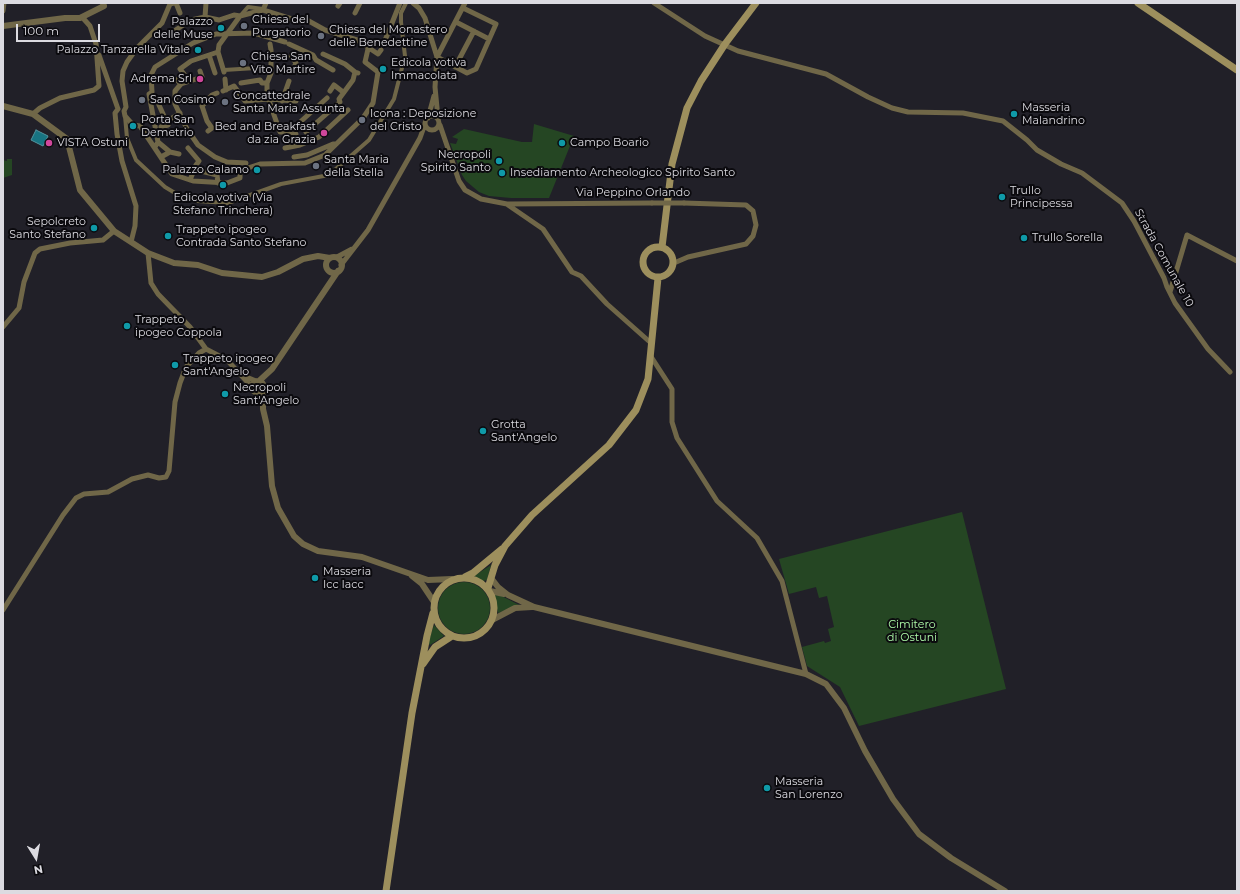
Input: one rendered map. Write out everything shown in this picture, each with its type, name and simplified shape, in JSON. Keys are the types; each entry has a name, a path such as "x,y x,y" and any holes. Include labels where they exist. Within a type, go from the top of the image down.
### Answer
{"main road":[{"path":"662,247 672,164 687,108 701,81 725,44 756,3"},
{"path":"1138,3 1237,70"},
{"path":"656,247 662,247 669,251 674,264 673,268 667,275 658,278 652,277 645,270 643,260 647,251 656,247"},
{"path":"434,613 437,622 443,630 452,636 462,638 475,636 487,628 492,620 494,605 489,590 491,578 495,565 506,546 532,515 609,445 636,410 648,379 658,278"},
{"path":"386,891 399,793 420,668 434,613 434,602 437,593 443,585 452,579 465,577 473,573 506,546"},
{"path":"465,577 478,580 489,590"},
{"path":"420,668 435,647 452,636"}],"street":[{"path":"3,11 4,3"},
{"path":"180,13 175,3 170,4 162,23 137,48 127,62 123,72 122,81 126,107 124,114 127,138 136,160 165,186 180,196 197,201 228,203 281,184 329,175 369,140 394,100 405,56 401,13 406,3"},
{"path":"205,17 206,3"},
{"path":"263,10 266,3"},
{"path":"355,13 360,3"},
{"path":"384,43 400,3"},
{"path":"253,389 261,384 272,369 340,268 368,230 420,138 428,118 435,87 437,57 420,6 413,3"},
{"name":"Strada Comunale 10","path":"654,3 705,36 750,56 826,74 868,97 892,108 908,112 963,113 1003,120 1027,140 1036,150 1060,164 1082,173 1122,203 1134,221 1170,292 1208,349 1230,372"},
{"path":"3,26 66,18 82,18 105,4"},
{"path":"464,5 496,24 476,69 467,73 437,57 464,5"},
{"path":"172,33 191,20 205,17 219,20 234,15 240,16 263,10 295,20 307,20 325,30 357,40 368,49 379,52"},
{"path":"240,16 220,45 218,52 224,71 256,68 270,69"},
{"path":"82,18 90,26 118,108 133,125 140,126 172,174 190,180 227,183 240,178 240,173 245,169 265,163 266,165 305,163 324,156 363,118 373,103 378,72 365,62 368,49"},
{"path":"456,22 490,39"},
{"path":"455,67 474,31"},
{"path":"179,154 170,152 158,142 150,102 153,70 158,64 193,43 216,34 254,33 287,43 313,55 319,62 333,70"},
{"path":"33,114 40,108 60,98 94,90 99,86 96,44"},
{"path":"270,44 272,50 269,83 267,83 268,99 280,132 289,132 327,98"},
{"path":"181,84 177,80 184,74 180,68 191,61 218,52"},
{"path":"306,132 340,102 339,99 351,83 356,72 345,64 323,54"},
{"path":"209,55 215,73"},
{"path":"291,56 296,63 295,65"},
{"path":"201,74 181,84 174,95 175,104 195,142 215,157 227,162 246,163"},
{"path":"225,79 225,90 234,86 245,101 260,99 296,101"},
{"path":"240,83 260,80 262,83 267,83"},
{"path":"282,101 289,81"},
{"path":"330,90 334,85 343,92"},
{"path":"428,118 434,116 438,118 435,87"},
{"path":"208,130 212,128 202,106 217,93"},
{"path":"159,105 169,118 168,125 161,126"},
{"path":"3,106 33,114 67,139 80,190 114,231 148,253 167,261 198,265 222,273 262,277 278,272 303,258 318,256 340,260 340,268"},
{"path":"118,108 115,113 117,134 122,161 136,206 135,226 131,242"},
{"path":"285,148 300,145 319,136 348,110"},
{"path":"169,118 180,113"},
{"name":"Via Peppino Orlando","path":"438,118 435,128 442,132 454,169 465,190 481,199 507,204 684,203 746,205 753,211 756,225 753,236 746,244 688,257 674,264"},
{"path":"425,124 435,128"},
{"path":"420,138 435,128"},
{"path":"155,147 158,142"},
{"path":"195,142 187,149 199,161 196,165"},
{"path":"294,157 307,155 336,144"},
{"path":"161,157 170,152"},
{"path":"190,180 194,170"},
{"path":"201,171 217,175 218,183"},
{"path":"507,204 543,229 572,272 581,276 607,304 651,343"},
{"path":"3,327 19,308 24,282 35,253 40,249 70,243 103,240 114,231"},
{"path":"1170,292 1186,235 1237,260"},
{"path":"329,285 328,268 333,258 356,246"},
{"path":"148,253 151,284 158,294 190,327 206,349 227,360 243,376 253,389 263,409"},
{"path":"314,257 328,268 340,268"},
{"path":"3,610 63,515 76,498 84,494 108,492 132,479 148,475 159,478 166,477 169,471 175,402 180,383 186,367 206,349"},
{"path":"650,355 672,389 672,422 677,438 717,501 756,538 782,581 806,674"},
{"path":"243,376 261,384"},
{"path":"253,389 259,393 261,384"},
{"path":"261,384 263,409 267,426 272,486 278,508 294,536 303,544 318,551 362,557 428,580 452,579"},
{"path":"405,572 422,584 434,602"},
{"path":"491,578 498,587 508,595"},
{"path":"489,590 508,595 534,607 806,674 826,684 844,708 865,751 893,799 920,834 932,844 1005,891"},
{"path":"492,620 515,608 534,607"}],"green space":[{"path":"534,124 574,136 549,198 511,198 489,196 479,192 466,181 462,175 450,143 456,144 458,139 452,137 464,129 522,142 532,142"},
{"path":"7,159 12,159 12,175 3,178 3,160 7,161"},
{"name":"Cimitero di Ostuni","path":"962,512 1006,689 859,726 840,687 807,666 802,647 824,641 825,643 831,641 828,629 834,627 827,596 819,598 816,587 789,594 779,559"},
{"path":"491,565 487,580 483,581 474,576"},
{"path":"464,582 478,586 486,594 490,608 486,622 478,630 464,634 450,630 442,622 438,608 442,594 450,586"},
{"path":"496,593 519,605 498,613 494,595"},
{"path":"434,625 444,636 430,645 428,643"}],"water":[{"path":"36,130 48,136 43,146 31,140"}],"place":[{"name":"Chiesa del Purgatorio","path":"244,26"},
{"name":"Palazzo delle Muse","path":"221,28"},
{"name":"Chiesa del Monastero delle Benedettine","path":"321,36"},
{"name":"Palazzo Tanzarella Vitale","path":"198,50"},
{"name":"Chiesa San Vito Martire","path":"243,63"},
{"name":"Edicola votiva Immacolata","path":"383,69"},
{"name":"Adrema Srl","path":"200,79"},
{"name":"San Cosimo","path":"142,100"},
{"name":"Concattedrale Santa Maria Assunta","path":"225,102"},
{"name":"Masseria Malandrino","path":"1014,114"},
{"name":"Icona : Deposizione del Cristo","path":"362,120"},
{"name":"Porta San Demetrio","path":"133,126"},
{"name":"Bed and Breakfast da zia Grazia","path":"324,133"},
{"name":"VISTA Ostuni","path":"49,143"},
{"name":"Campo Boario","path":"562,143"},
{"name":"Necropoli Spirito Santo","path":"499,161"},
{"name":"Santa Maria della Stella","path":"316,166"},
{"name":"Palazzo Calamo","path":"257,170"},
{"name":"Insediamento Archeologico Spirito Santo","path":"502,173"},
{"name":"Edicola votiva (Via Stefano Trinchera)","path":"223,185"},
{"name":"Trullo Principessa","path":"1002,197"},
{"name":"Sepolcreto Santo Stefano","path":"94,228"},
{"name":"Trappeto ipogeo Contrada Santo Stefano","path":"168,236"},
{"name":"Trullo Sorella","path":"1024,238"},
{"name":"Trappeto ipogeo Coppola","path":"127,326"},
{"name":"Trappeto ipogeo Sant'Angelo","path":"175,365"},
{"name":"Necropoli Sant'Angelo","path":"225,394"},
{"name":"Grotta Sant'Angelo","path":"483,431"},
{"name":"Masseria Icc Iacc","path":"315,578"},
{"name":"Masseria San Lorenzo","path":"767,788"}]}
